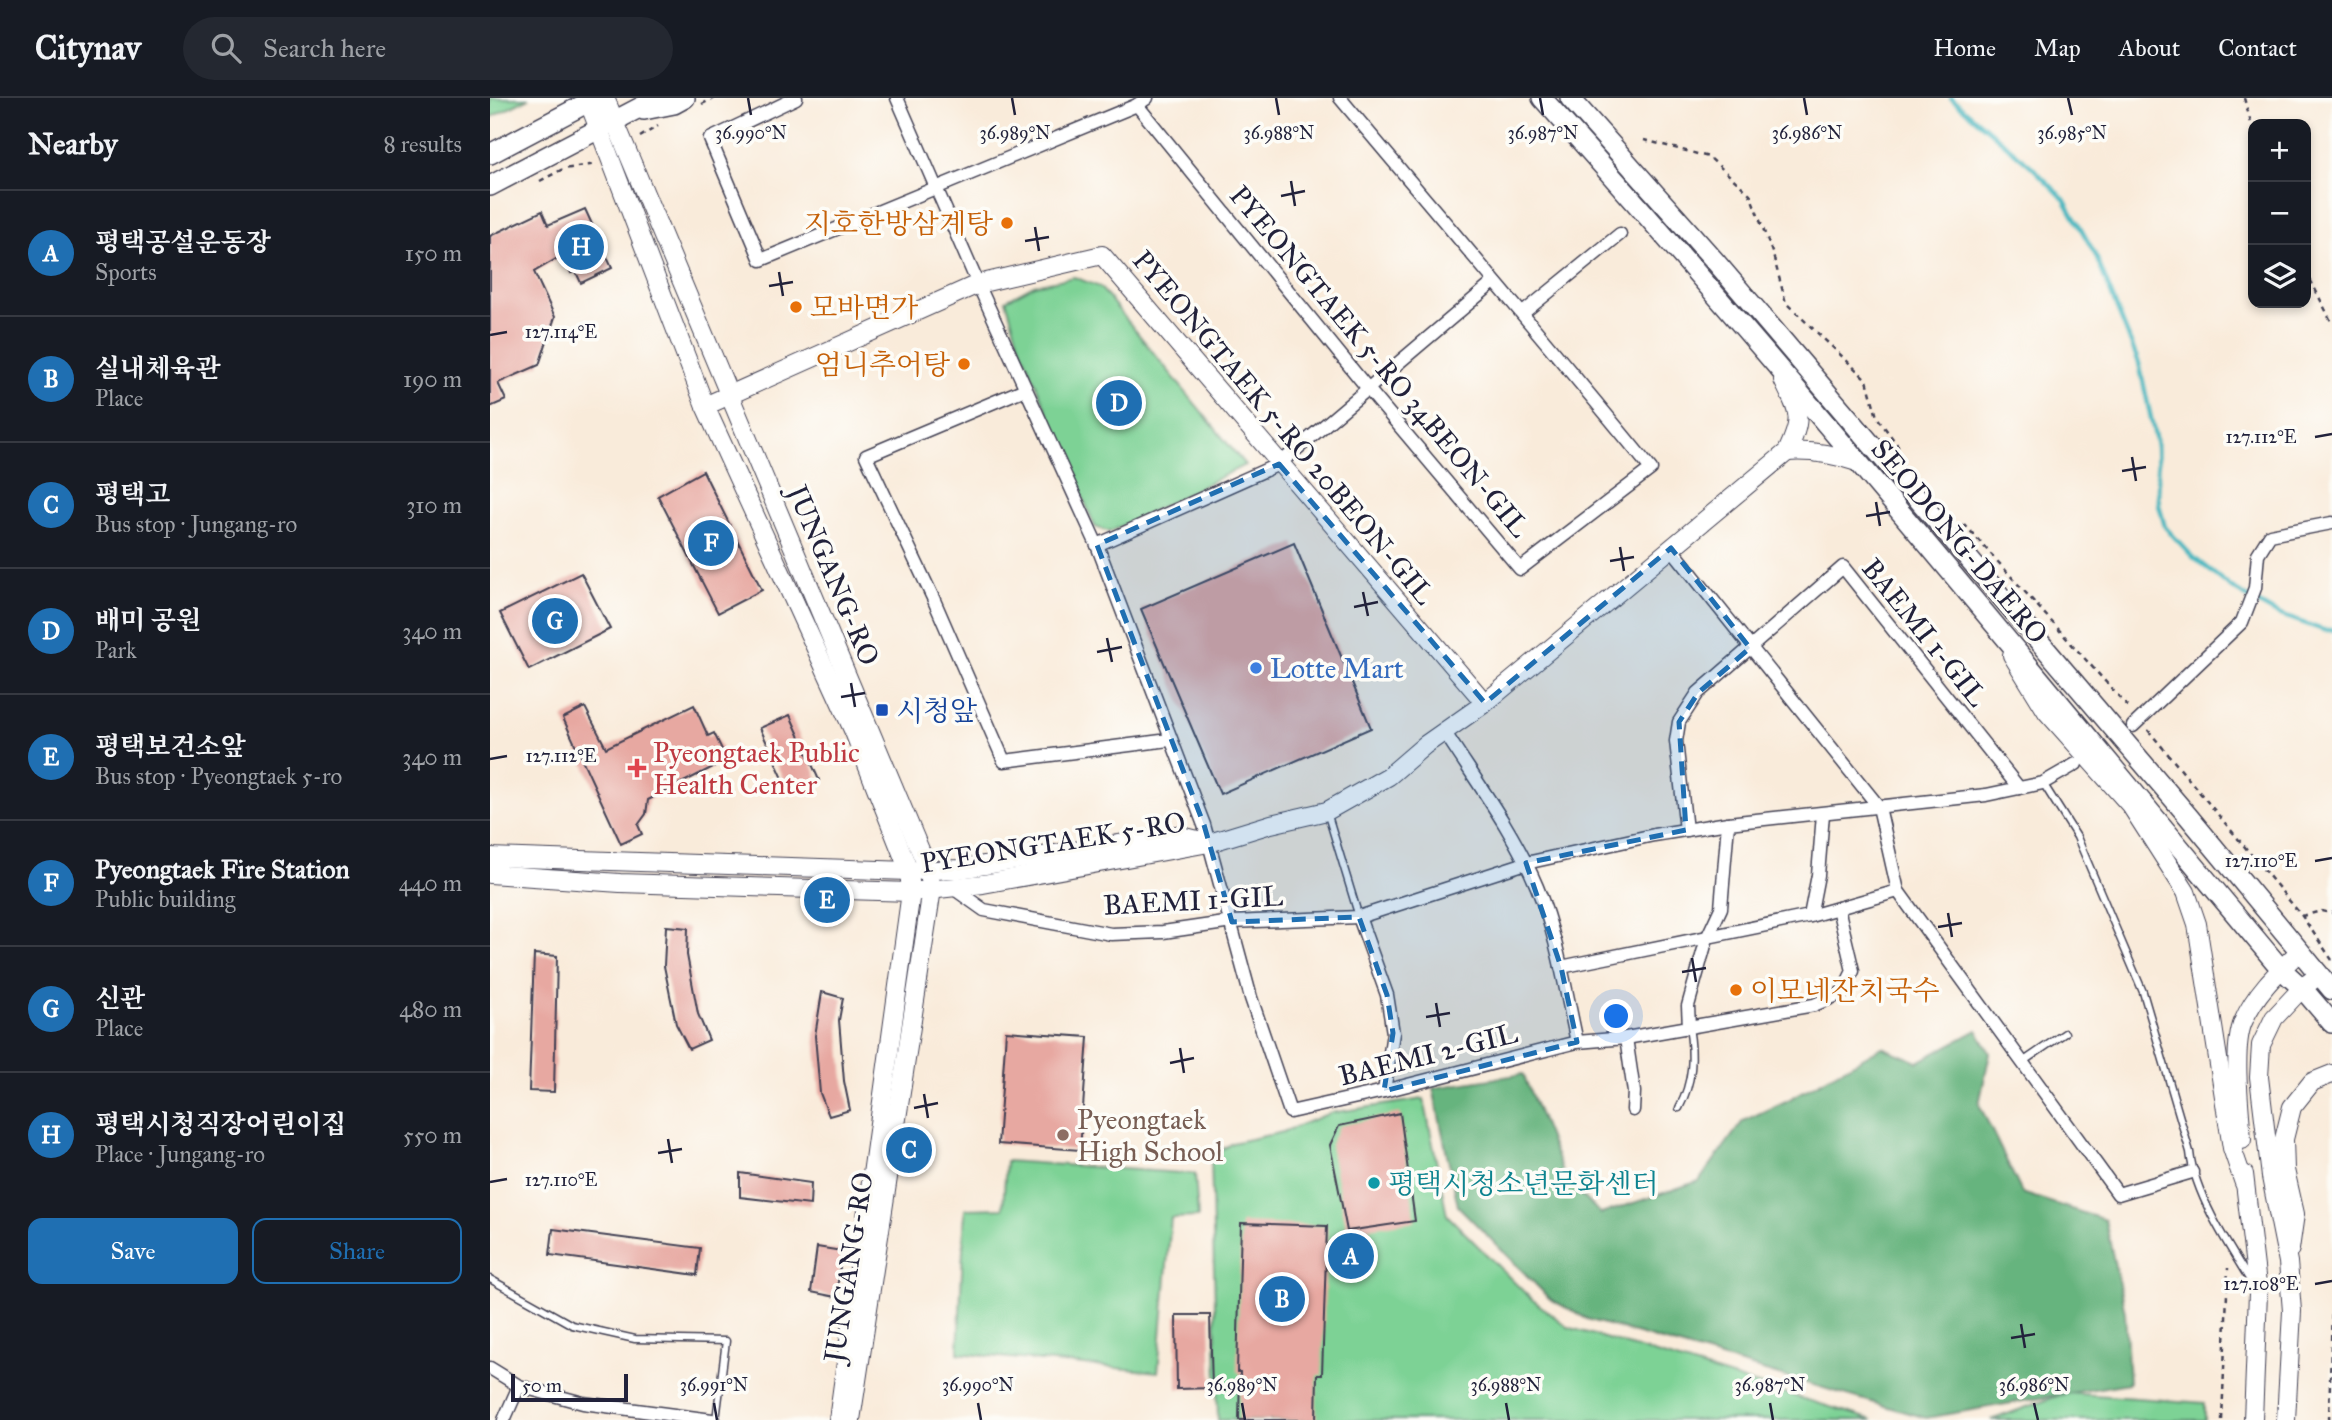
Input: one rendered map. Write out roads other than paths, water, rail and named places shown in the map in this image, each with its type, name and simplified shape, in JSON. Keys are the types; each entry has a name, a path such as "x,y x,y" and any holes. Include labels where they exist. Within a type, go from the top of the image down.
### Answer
{"main road":[{"path":"490,186 658,98"},
{"path":"632,112 674,104 685,98"},
{"name":"SEODONG-DAERO","path":"1542,98 1661,230 1776,364 2281,969 2302,988 2332,1023"},
{"name":"SEODONG-DAERO","path":"1570,98 1724,271 2170,794 2300,951 2328,975"},
{"path":"490,154 594,99"},
{"name":"JUNGANG-RO","path":"594,99 730,394 928,869 932,890 851,1420"},
{"name":"JUNGANG-RO","path":"607,125 705,406 853,732 909,871 911,892 838,1420"},
{"name":"PYEONGTAEK 5-RO 20BEON-GIL","path":"705,406 978,284 1102,255 1485,703"},
{"path":"1776,364 1799,414 1795,435 1787,452"},
{"path":"1787,452 1809,450 1857,462"},
{"name":"PYEONGTAEK 5-RO","path":"490,874 626,883 911,892 953,888 1209,843 1271,824 1327,811 1390,776 1444,731 1485,703 1787,452"},
{"path":"1990,620 2047,712 2131,806 2186,892 2197,924 2232,1148 2244,1183"},
{"path":"490,857 909,871 959,869 1177,835 1209,843"},
{"path":"2253,1420 2258,1293 2244,1183 2238,1065 2242,1023 2263,987 2300,951"},
{"path":"2286,1420 2292,1311 2288,1262 2271,1177 2259,1077 2261,1045 2274,1018 2302,988 2328,975"},
{"path":"2288,1262 2295,1214 2286,1170 2284,1139 2292,1107 2312,1082 2332,1074"}],"street":[{"name":"PYEONGTAEK 5-RO 34BEON-GIL","path":"796,98 710,139 761,260 1142,101 1369,390 1520,569 1651,469 1523,313 1340,98"},
{"path":"898,98 978,284 1097,545 1209,843 1231,922"},
{"path":"1523,313 1620,234"},
{"path":"1097,545 1279,464 1494,282"},
{"path":"1026,388 866,456 933,598 1004,761 1170,740"},
{"path":"2137,723 2242,622 2255,588 2258,554 2270,535 2332,523"},
{"path":"1671,548 1880,807 1898,891 2118,1194 2192,1172"},
{"name":"BAEMI 1-GIL","path":"1686,830 1676,741 1679,722 1698,693 1843,567 2019,788"},
{"path":"1444,731 1526,863 1538,890 1561,967 1577,1042"},
{"name":"BAEMI 1-GIL","path":"953,888 984,909 1111,934 1163,932 1231,922 1359,917 1526,863 1728,823 1986,795 2043,783 2076,764"},
{"path":"1810,916 1818,875 1823,814"},
{"path":"1689,1027 1688,1006 1707,938 1721,908 1728,823"},
{"path":"1561,967 1810,916 1898,891"},
{"name":"BAEMI 2-GIL","path":"1231,922 1251,998 1290,1112 1577,1042 1626,1038 1814,1005 1842,993 1853,971 1838,908"},
{"path":"1359,917 1387,995 1393,1033 1384,1091"},
{"path":"1626,1038 1634,1092 1633,1110"},
{"path":"490,1368 519,1386 583,1403 714,1420"},
{"path":"505,1420 519,1386"}],"lane":[{"path":"2043,783 2077,837 2143,992 2190,1152 2192,1172 2229,1247 2258,1293"},
{"path":"1327,811 1359,917"},
{"path":"626,883 627,862"},
{"path":"1679,1108 1688,1091 1691,1073 1689,1027"},
{"path":"2024,1061 2065,1033"},
{"path":"490,1279 572,1325 635,1339 726,1341 714,1420"}],"waterway":[{"path":"1951,98 2031,166 2064,199 2095,254 2139,363 2157,446 2159,505 2165,527 2193,557 2233,589 2275,613 2323,630 2332,630"}],"place":[{"name":"지호한방삼계탕","path":"1007,223"},
{"name":"평택시청직장어린이집","path":"581,247"},
{"name":"모바면가","path":"796,307"},
{"name":"엄니추어탕","path":"964,364"},
{"name":"배미 공원","path":"1119,403"},
{"name":"Pyeongtaek Fire Station","path":"711,543"},
{"name":"신관","path":"555,621"},
{"name":"Lotte Mart","path":"1256,668"},
{"name":"시청앞","path":"882,710"},
{"name":"Pyeongtaek Public Health Center","path":"637,768"},
{"name":"평택보건소앞","path":"827,900"},
{"name":"이모네잔치국수","path":"1736,990"},
{"name":"Pyeongtaek High School","path":"1063,1135"},
{"name":"평택고","path":"909,1150"},
{"name":"평택시청소년문화센터","path":"1374,1183"},
{"name":"평택공설운동장","path":"1351,1256"},
{"name":"실내체육관","path":"1282,1299"}]}
